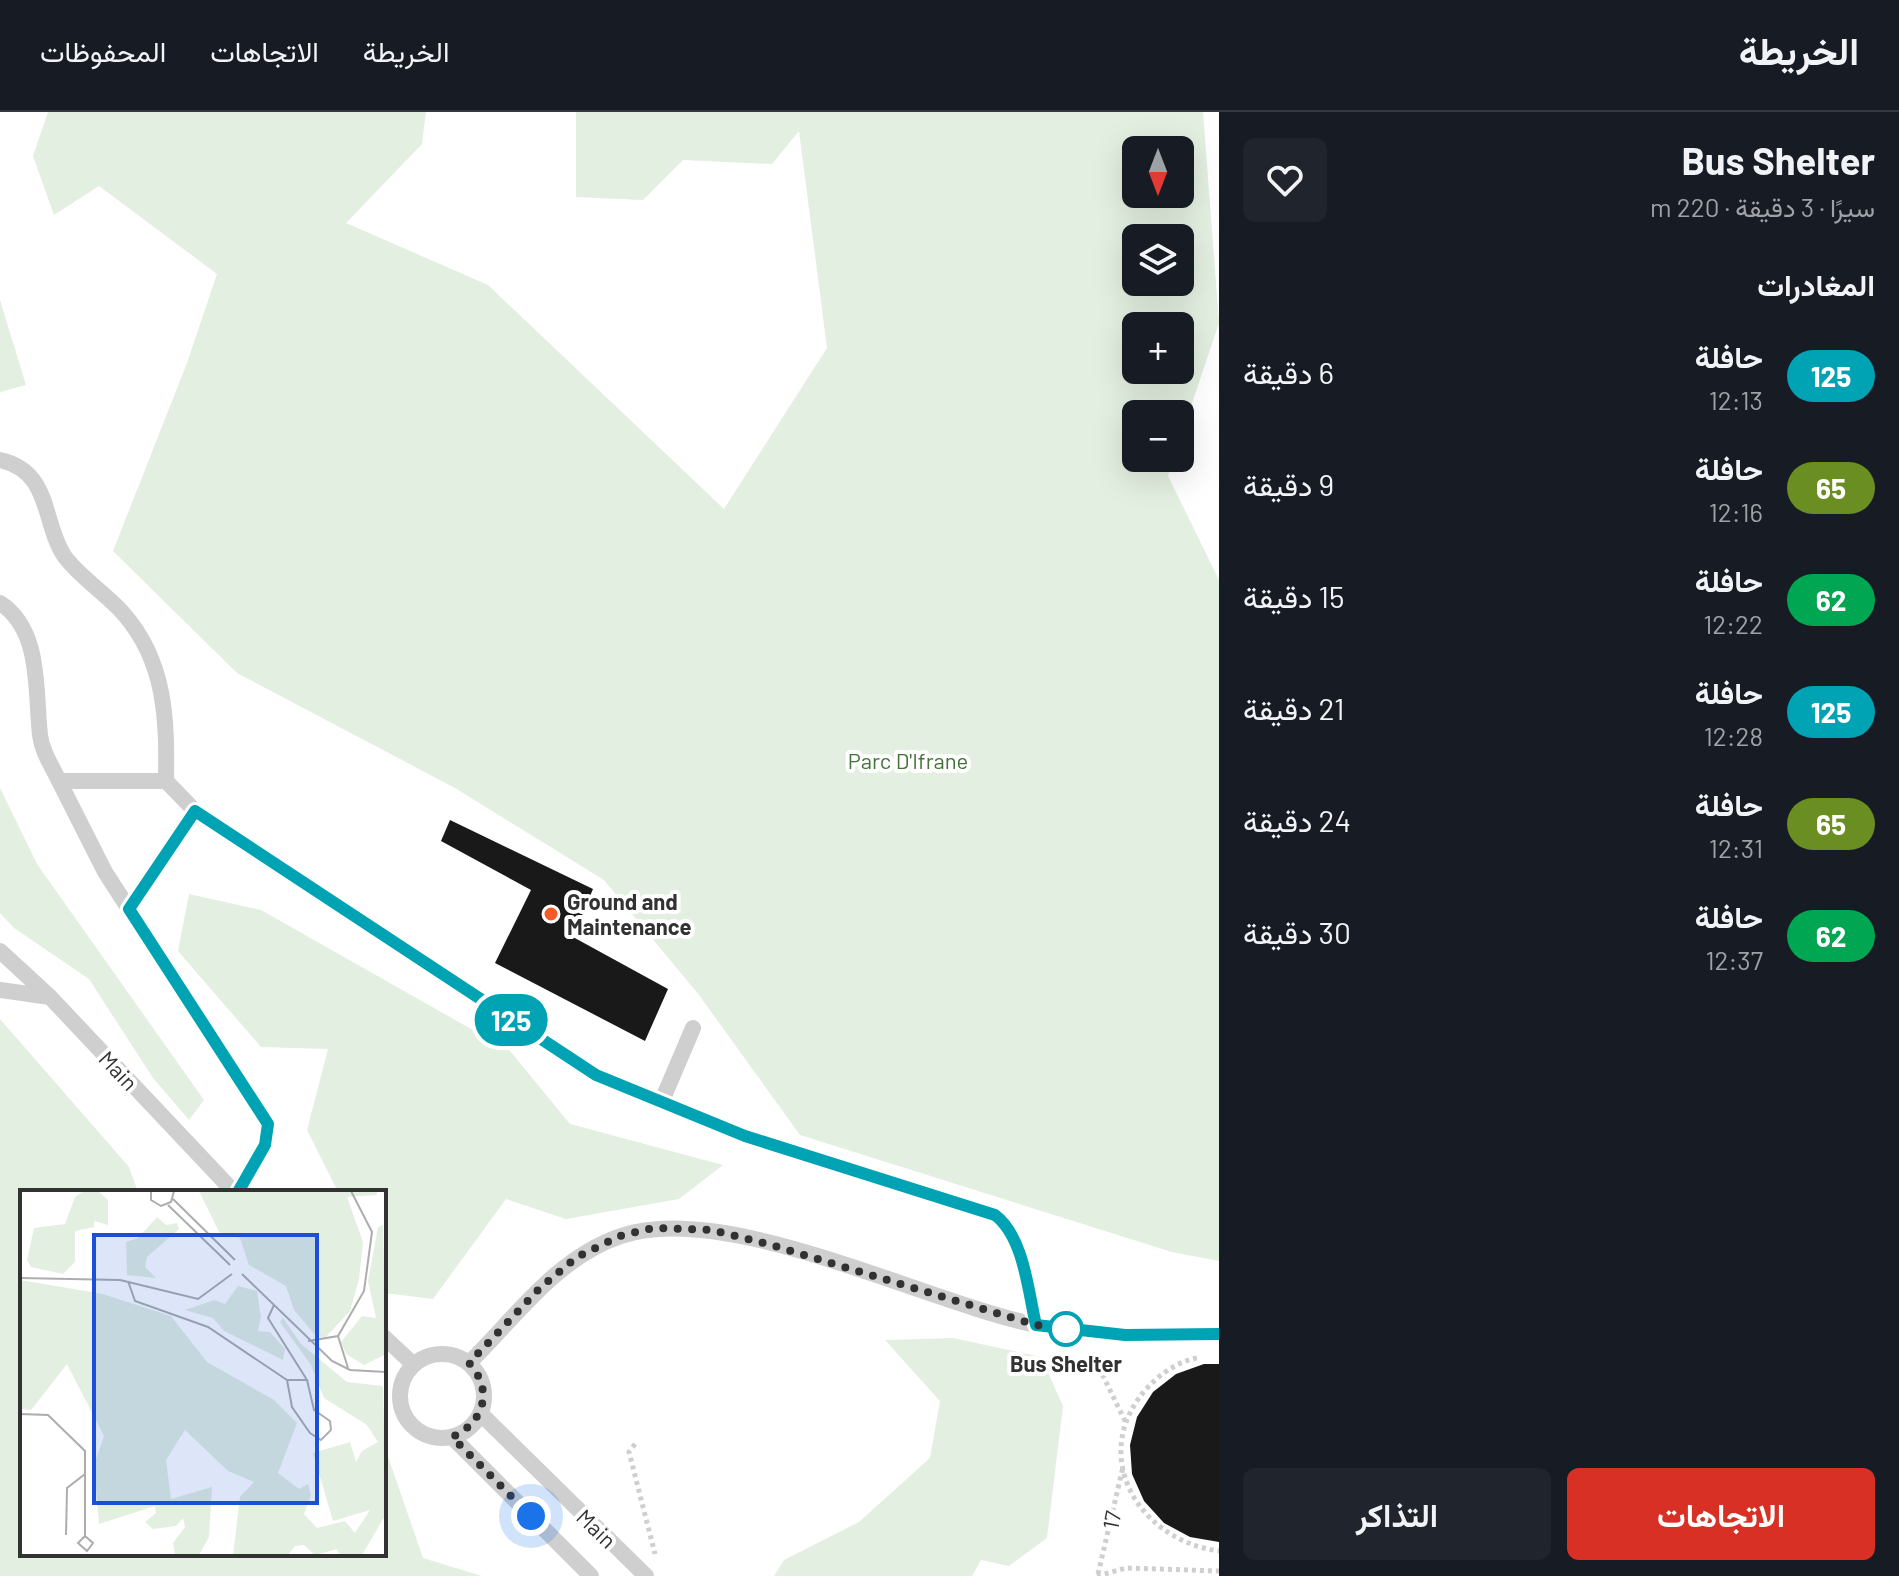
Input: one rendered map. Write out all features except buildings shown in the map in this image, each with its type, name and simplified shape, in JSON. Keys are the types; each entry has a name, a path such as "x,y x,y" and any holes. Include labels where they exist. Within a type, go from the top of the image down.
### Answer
{"lane":[{"path":"0,460 12,462 41,492 64,555 124,614 138,634 161,682 167,714 166,781 195,811 596,1075 745,1136 995,1215 1005,1222 1013,1236 1036,1325"},
{"path":"0,603 18,618 24,631 38,684 40,737 105,872 268,1124 265,1145 237,1190"},
{"path":"59,781 166,781"},
{"path":"129,909 195,811"},
{"name":"Main","path":"0,951 50,997 234,1190"},
{"path":"0,990 50,997"},
{"path":"661,1103 693,1028"},
{"path":"469,1363 540,1288 577,1257 620,1236 653,1228 711,1230 768,1244 1036,1325 1150,1335 1219,1334"},
{"path":"386,1339 414,1365"},
{"path":"435,1354 447,1354 469,1363 482,1381 480,1413 464,1432 452,1437 425,1434 405,1415 401,1389 414,1365 435,1354"},
{"name":"Main","path":"480,1413 646,1576"},
{"name":"Main","path":"452,1437 591,1576"}],"path":[{"path":"1081,1331 1126,1424"},
{"path":"1204,1357 1189,1359 1162,1374 1140,1396 1126,1424 1124,1464 1127,1485 1142,1512 1165,1534 1193,1547 1219,1551"},
{"path":"635,1444 629,1452 657,1561"},
{"name":"17","path":"1124,1464 1097,1576 1126,1568 1219,1571"}],"green space":[{"name":"Parc D'Ifrane","path":"48,112 426,112 422,144 346,223 488,285 724,509 827,348 799,131 772,164 683,160 643,200 576,197 576,112 1203,112 1219,323 1193,400 1122,400 1122,472 1169,472 1168,476 1219,580 1219,1261 1172,1252 800,1135 699,995 604,880 455,788 237,673 113,551 187,363 217,274 99,186 54,215 33,156"},
{"path":"0,300 26,385 0,392"},
{"path":"0,788 37,864 204,1100 189,1120 153,1078 89,979 14,928 0,913"},
{"path":"189,894 261,910 510,1051 570,1124 723,1165 679,1199 566,1219 506,1199 433,1299 386,1293 386,1190 337,1190 307,1130 328,1049 261,1047 178,951"},
{"path":"0,1019 129,1167 137,1190 20,1190 20,1556 386,1556 386,1451 423,1558 482,1576 0,1576"},
{"path":"953,1338 1041,1357 1063,1406 1047,1538 1009,1566 981,1560 972,1576 774,1576 784,1560 859,1522 930,1458 940,1401 885,1340"}],"bus line":[{"name":"125","path":"239,1190 265,1145 268,1124 259,1105 129,909 195,811 596,1075 745,1136 995,1215 1005,1222 1013,1236 1036,1325 1125,1335 1219,1334"}],"place":[{"name":"Ground and Maintenance","path":"551,914"},
{"name":"Bus Shelter","path":"1066,1329"}],"route":[{"path":"531,1516 452,1437 473,1424 483,1403 482,1381 469,1363 540,1288 577,1257 620,1236 653,1228 711,1230 768,1244 1036,1325 1066,1329"}]}
